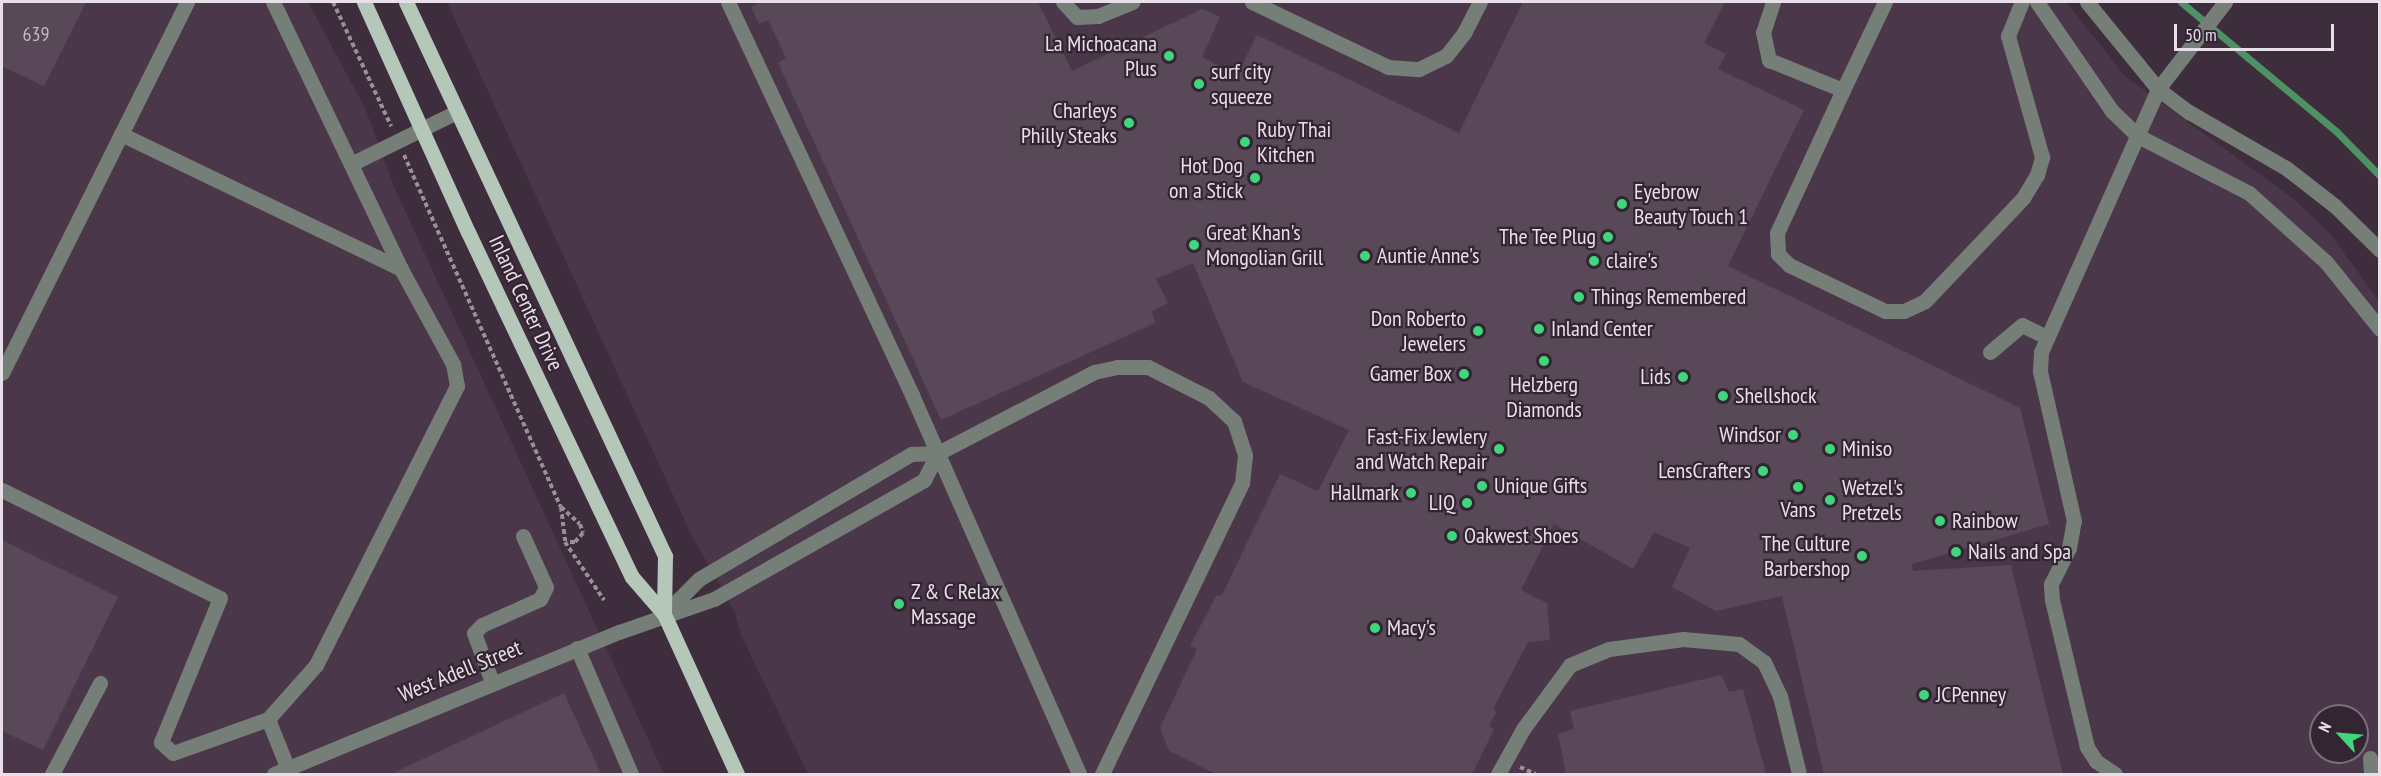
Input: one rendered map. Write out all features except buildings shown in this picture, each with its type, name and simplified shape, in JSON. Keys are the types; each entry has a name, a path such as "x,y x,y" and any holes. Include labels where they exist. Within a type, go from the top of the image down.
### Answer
{"main road":[{"name":"Inland Center Drive","path":"364,2 632,577 664,614 737,774"},
{"name":"Inland Center Drive","path":"406,2 665,556 664,614"}],"street":[{"path":"2,373 187,2"},
{"path":"2,490 220,598 161,742 173,753 268,718 316,665 457,386 453,364 401,269 273,2"},
{"path":"728,2 938,453 1080,774"},
{"path":"1063,2 1077,16 1098,16 1132,2"},
{"path":"1252,2 1388,67 1419,69 1446,56 1464,33 1480,2"},
{"path":"1773,2 1763,32 1769,60 1843,90"},
{"path":"1885,2 1785,214 1775,243 1778,254 1789,265 1885,311 1904,311 1925,302 2023,198 2037,175 2042,157 2008,36 2022,2"},
{"path":"2037,2 2112,111 2138,136 2161,151 2214,172 2249,193 2326,262 2379,329"},
{"path":"2086,2 2161,84 2286,168 2335,206 2379,249"},
{"path":"2115,774 2096,761 2087,747 2052,600 2051,584 2069,548 2074,521 2040,371 2046,336 2161,84 2225,2"},
{"path":"351,164 456,112"},
{"path":"121,134 401,269"},
{"path":"1990,352 2022,325 2046,336"},
{"path":"664,614 699,579 911,454 938,453 1094,372 1117,367 1148,367 1209,398 1234,421 1245,455 1242,483 1102,774"},
{"name":"West Adell Street","path":"284,772 492,682 664,614 714,599 924,480 938,453"},
{"path":"492,682 474,633 482,625 540,599 546,587 523,536"},
{"path":"1498,774 1523,729 1570,664 1609,649 1683,639 1739,644 1764,662 1780,696 1799,774"},
{"path":"577,648 631,774"},
{"path":"52,774 100,683"},
{"path":"268,718 284,772"},
{"path":"2370,758 2372,774"}],"path":[{"path":"333,2 561,507 566,542 604,600"},
{"path":"561,507 580,524 583,532 575,542 566,542"}],"shaded area":[{"path":"2,2 308,2 365,108 395,189 664,774 2,774"},
{"path":"447,2 2066,2 2126,77 2295,200 2331,235 2379,301 2379,774 808,774 741,635 735,612 691,534"}],"waterway":[{"path":"2181,2 2336,131 2380,176"}],"place":[{"name":"La Michoacana Plus","path":"1169,56"},
{"name":"surf city squeeze","path":"1199,84"},
{"name":"Charleys Philly Steaks","path":"1129,123"},
{"name":"Ruby Thai Kitchen","path":"1245,142"},
{"name":"Hot Dog on a Stick","path":"1255,178"},
{"name":"Eyebrow Beauty Touch 1","path":"1622,204"},
{"name":"The Tee Plug","path":"1608,237"},
{"name":"Great Khan's Mongolian Grill","path":"1194,245"},
{"name":"Auntie Anne's","path":"1365,256"},
{"name":"claire's","path":"1594,261"},
{"name":"Things Remembered","path":"1579,297"},
{"name":"Inland Center","path":"1539,329"},
{"name":"Don Roberto Jewelers","path":"1478,331"},
{"name":"Helzberg Diamonds","path":"1544,361"},
{"name":"Gamer Box","path":"1464,374"},
{"name":"Lids","path":"1683,377"},
{"name":"Shellshock","path":"1723,396"},
{"name":"Windsor","path":"1793,435"},
{"name":"Fast-Fix Jewlery and Watch Repair","path":"1499,449"},
{"name":"Miniso","path":"1830,449"},
{"name":"LensCrafters","path":"1763,471"},
{"name":"Unique Gifts","path":"1482,486"},
{"name":"Vans","path":"1798,487"},
{"name":"Hallmark","path":"1411,493"},
{"name":"Wetzel's Pretzels","path":"1830,500"},
{"name":"LIQ","path":"1467,503"},
{"name":"Rainbow","path":"1940,521"},
{"name":"Oakwest Shoes","path":"1452,536"},
{"name":"Nails and Spa","path":"1956,552"},
{"name":"The Culture Barbershop","path":"1862,556"},
{"name":"Z & C Relax Massage","path":"899,604"},
{"name":"Macy's","path":"1375,628"},
{"name":"JCPenney","path":"1924,695"}]}
